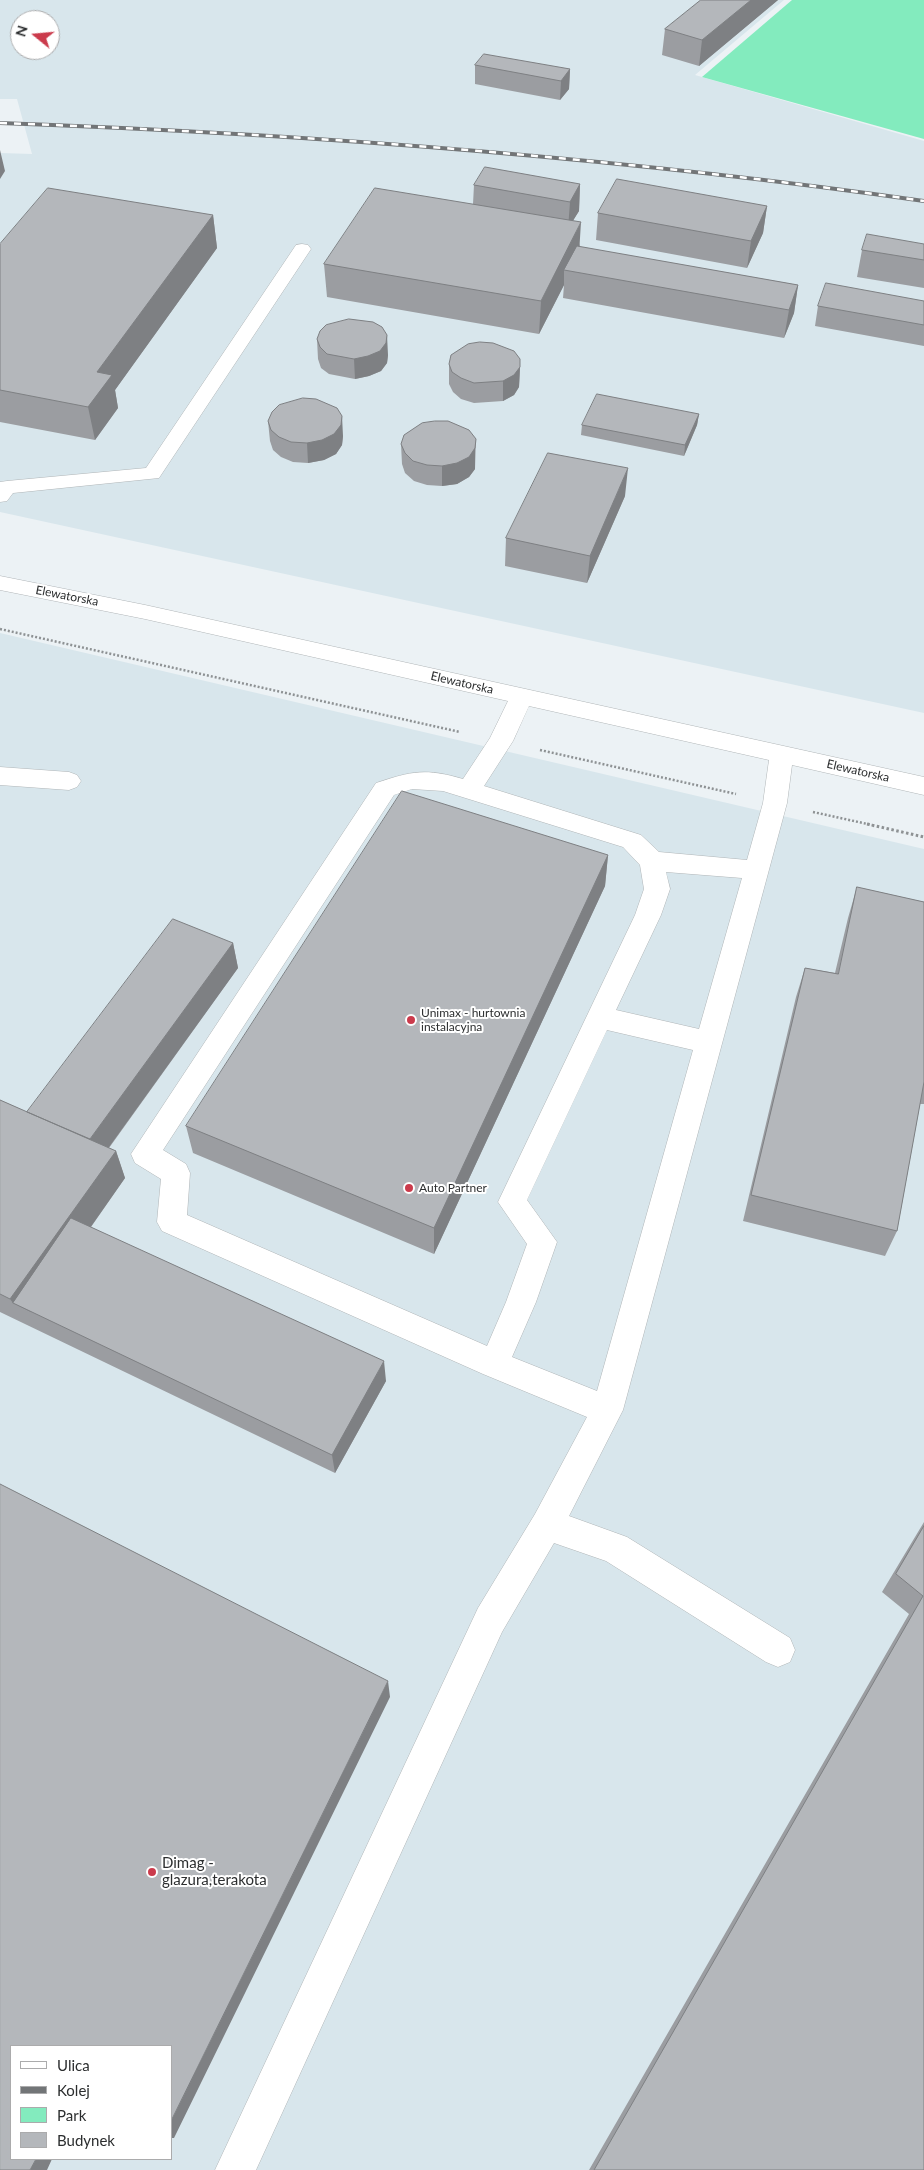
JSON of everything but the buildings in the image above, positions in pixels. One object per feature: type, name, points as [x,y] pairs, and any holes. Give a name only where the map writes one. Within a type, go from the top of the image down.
[{"type":"street","points":[[0,496],[7,487],[152,474],[302,250]]},
{"type":"street","name":"Elewatorska","points":[[0,583],[145,612],[924,786]]},
{"type":"street","points":[[469,790],[501,741],[522,696]]},
{"type":"street","points":[[235,2170],[490,1620],[548,1525],[607,1410],[774,803],[782,754]]},
{"type":"street","points":[[0,776],[68,781]]},
{"type":"street","points":[[494,1364],[521,1302],[542,1242],[512,1202],[648,915],[656,889],[652,861],[632,841],[444,782],[411,780],[385,789],[145,1154],[176,1173],[172,1222],[494,1364],[607,1410]]},
{"type":"street","points":[[652,861],[756,870]]},
{"type":"street","points":[[599,1017],[708,1042]]},
{"type":"street","points":[[548,1525],[615,1548],[778,1650]]},
{"type":"shaded area","points":[[0,0],[784,0],[695,75],[924,141],[924,713],[0,512],[0,153],[32,154],[17,99],[0,99]]},
{"type":"shaded area","points":[[0,633],[924,849],[924,2170],[0,2170]]},
{"type":"green space","points":[[792,0],[924,0],[924,139],[702,77]]},
{"type":"railway","points":[[0,123],[232,134],[463,150],[693,172],[809,185],[924,201]]},
{"type":"place","name":"Unimax - hurtownia instalacyjna","points":[[411,1020]]},
{"type":"place","name":"Auto Partner","points":[[409,1188]]},
{"type":"place","name":"Dimag - glazura,terakota","points":[[152,1872]]}]
